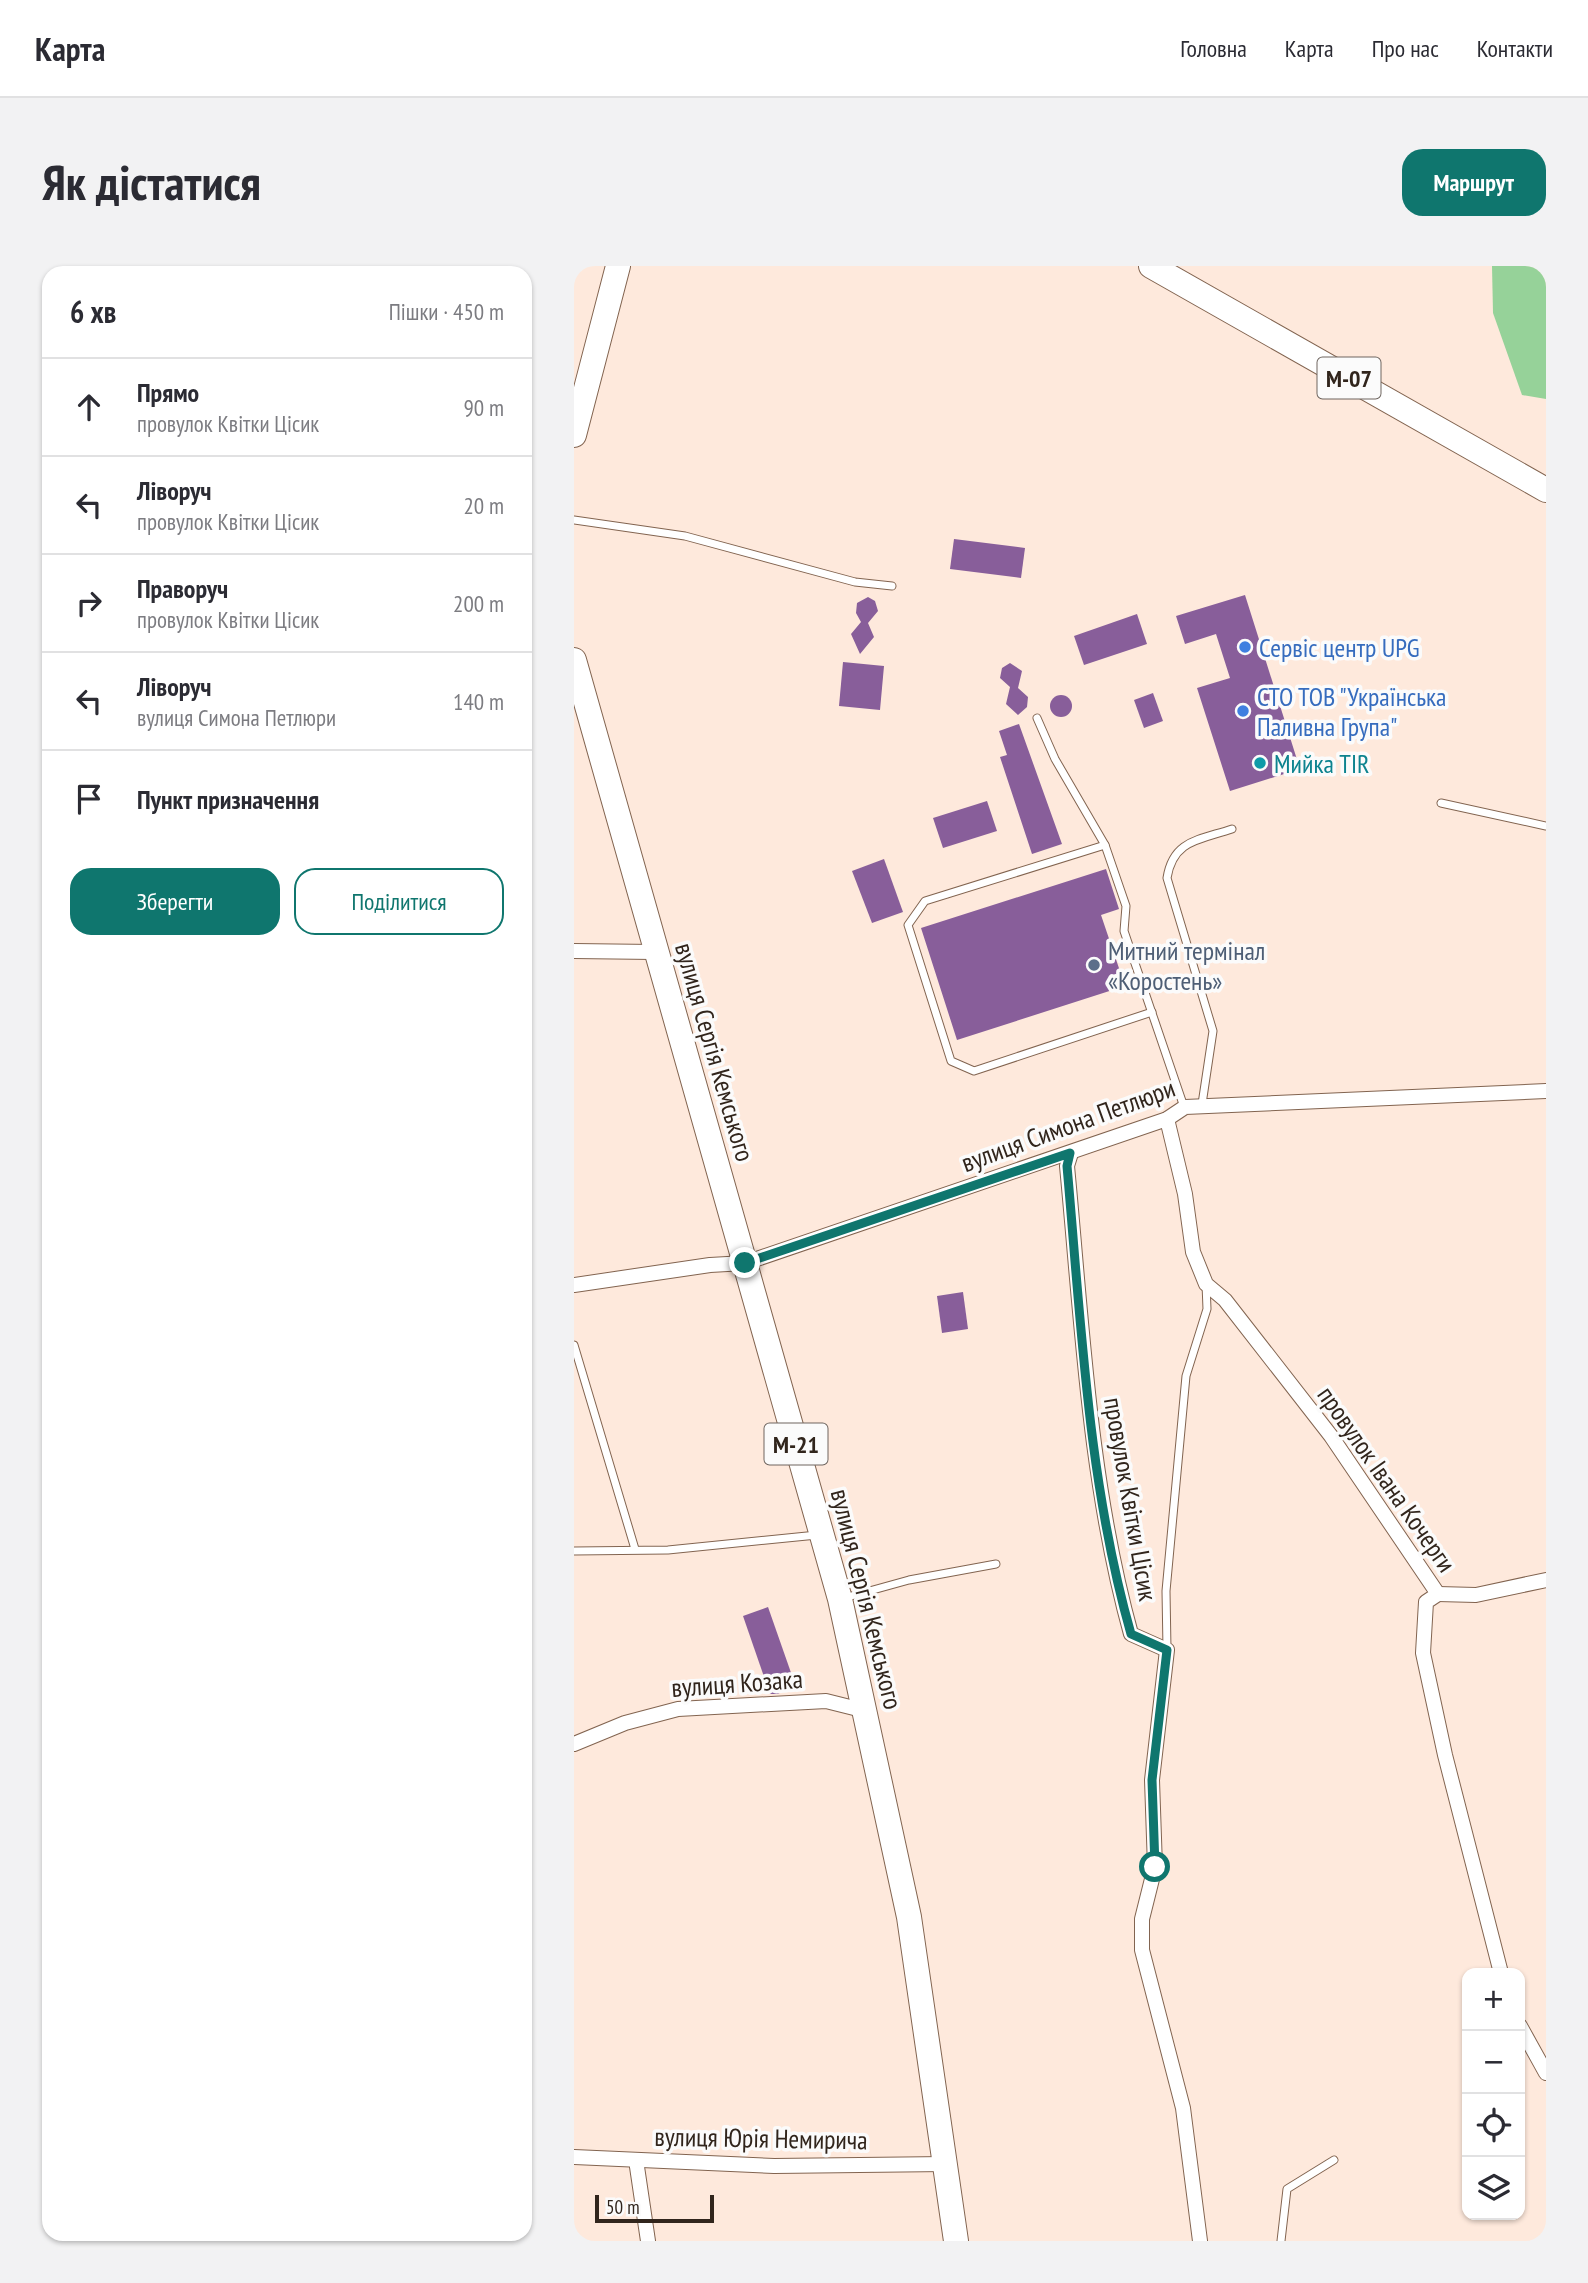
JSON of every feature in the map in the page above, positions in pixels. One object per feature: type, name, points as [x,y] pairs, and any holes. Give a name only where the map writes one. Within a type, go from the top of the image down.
[{"type":"highway","points":[[574,435],[618,266]]},
{"type":"highway","name":"М-07","points":[[1152,266],[1546,490]]},
{"type":"highway","name":"вулиця Сергія Кемського","points":[[574,660],[654,952],[840,1599],[909,1917],[956,2241]]},
{"type":"street","points":[[574,951],[654,952]]},
{"type":"street","name":"вулиця Симона Петлюри","points":[[574,1285],[710,1265],[745,1263],[1167,1119],[1185,1107],[1202,1104],[1546,1091]]},
{"type":"street","name":"провулок Івана Кочерги","points":[[1167,1119],[1185,1194],[1193,1252],[1206,1284],[1225,1300],[1331,1436],[1438,1594],[1426,1602],[1423,1653],[1445,1755],[1500,1968]]},
{"type":"street","name":"провулок Квітки Цісик","points":[[1070,1153],[1067,1166],[1088,1396],[1119,1591],[1131,1634],[1167,1650]]},
{"type":"street","points":[[1438,1594],[1476,1595],[1546,1580]]},
{"type":"street","points":[[1167,1650],[1152,1780],[1155,1867],[1142,1919],[1142,1950],[1183,2108],[1200,2241]]},
{"type":"street","name":"вулиця Козака","points":[[574,1744],[625,1723],[678,1709],[826,1701],[866,1711]]},
{"type":"street","points":[[1523,2031],[1546,2073]]},
{"type":"street","name":"вулиця Юрія Немирича","points":[[574,2157],[774,2166],[946,2164]]},
{"type":"street","points":[[636,2160],[648,2241]]},
{"type":"lane","points":[[574,520],[685,536],[855,582],[892,586]]},
{"type":"lane","points":[[1037,718],[1055,759],[1105,845],[1126,906],[1124,930],[1185,1107]]},
{"type":"lane","points":[[1441,803],[1546,825]]},
{"type":"lane","points":[[1202,1104],[1213,1031],[1167,878],[1170,861],[1181,846],[1232,829]]},
{"type":"lane","points":[[1105,845],[925,901],[908,925],[951,1061],[974,1071],[1152,1013]]},
{"type":"lane","points":[[1167,1650],[1166,1591],[1186,1376],[1207,1309],[1206,1284]]},
{"type":"lane","points":[[574,1345],[635,1549]]},
{"type":"lane","points":[[574,1551],[668,1550],[821,1535]]},
{"type":"lane","points":[[840,1599],[909,1580],[996,1564]]},
{"type":"lane","points":[[1281,2241],[1287,2189],[1334,2161]]},
{"type":"green space","points":[[1492,266],[1546,266],[1546,399],[1522,395],[1493,313]]},
{"type":"building","points":[[954,539],[1025,548],[1021,578],[950,569]]},
{"type":"building","points":[[1245,595],[1300,769],[1230,791],[1197,688],[1230,678],[1216,634],[1185,644],[1176,616]]},
{"type":"building","points":[[868,597],[875,601],[878,611],[868,623],[874,637],[860,654],[851,634],[861,622],[856,613],[857,603]]},
{"type":"building","points":[[1137,614],[1147,644],[1084,665],[1074,636]]},
{"type":"building","points":[[843,662],[884,666],[880,710],[839,706]]},
{"type":"building","points":[[1010,663],[1022,671],[1018,688],[1028,697],[1027,707],[1018,715],[1006,704],[1010,687],[1000,678],[1002,668]]},
{"type":"building","points":[[1153,693],[1163,721],[1144,728],[1134,700]]},
{"type":"building","points":[[1061,695],[1069,698],[1072,706],[1069,714],[1061,717],[1053,714],[1050,706],[1053,698]]},
{"type":"building","points":[[1019,724],[1062,844],[1032,854],[1000,757],[1007,755],[999,731]]},
{"type":"building","points":[[987,801],[997,831],[943,848],[933,818]]},
{"type":"building","points":[[884,859],[903,912],[872,923],[852,871]]},
{"type":"building","points":[[1106,869],[1119,909],[1101,915],[1125,986],[957,1040],[921,928]]},
{"type":"building","points":[[963,1292],[968,1329],[942,1333],[937,1296]]},
{"type":"building","points":[[768,1607],[796,1687],[777,1694],[770,1694],[743,1616]]},
{"type":"place","name":"Сервіс центр UPG","points":[[1245,647]]},
{"type":"place","name":"СТО ТОВ \"Українська Паливна Група\"","points":[[1243,711]]},
{"type":"place","name":"Мийка TIR","points":[[1260,763]]},
{"type":"place","name":"Митний термінал «Коростень»","points":[[1094,965]]},
{"type":"route","points":[[745,1263],[1070,1153],[1067,1166],[1088,1396],[1119,1591],[1131,1634],[1167,1650],[1152,1780],[1155,1867]]}]
